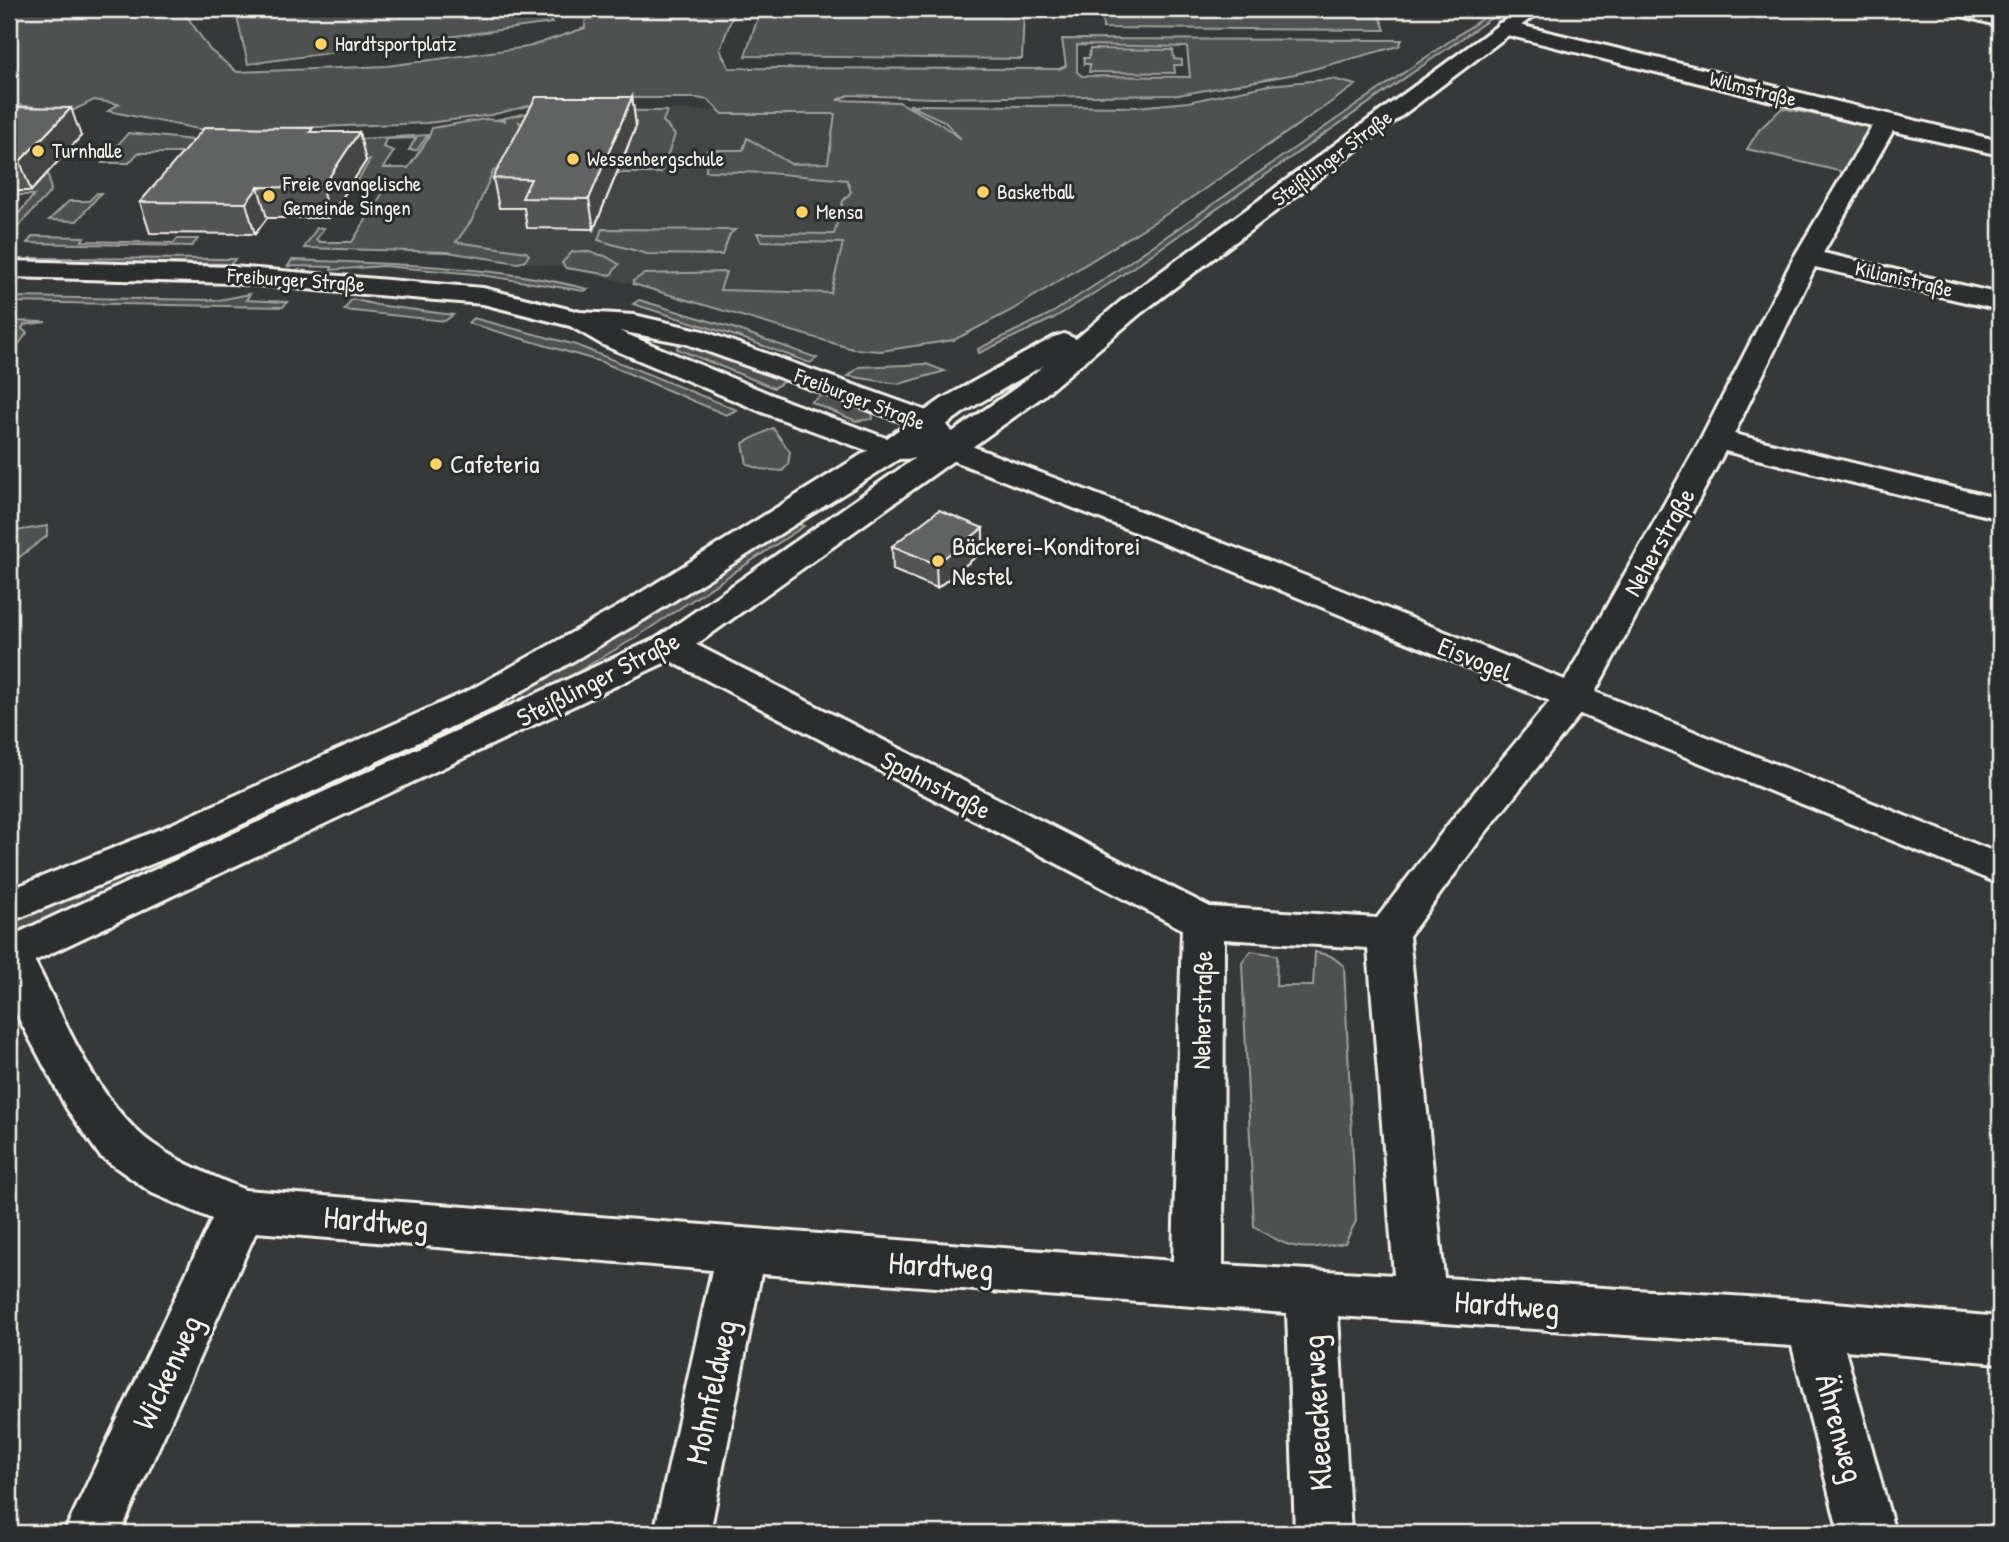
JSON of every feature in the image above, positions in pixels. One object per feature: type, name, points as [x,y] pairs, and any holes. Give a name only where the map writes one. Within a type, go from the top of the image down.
[{"type":"street","name":"Steißlinger Straße","points":[[9,939],[670,646],[1031,391],[1131,307],[1533,9]]},
{"type":"street","points":[[1958,9],[2000,20]]},
{"type":"street","name":"Wilmstraße","points":[[1507,28],[2000,148]]},
{"type":"street","name":"Neherstraße","points":[[1198,1285],[1203,922],[1388,934],[1468,827],[1573,698],[1716,439],[1807,257],[1886,122]]},
{"type":"street","name":"Kilianistraße","points":[[1807,257],[2000,302]]},
{"type":"street","name":"Freiburger Straße","points":[[9,269],[134,271],[322,281],[483,296],[580,320],[634,323],[693,337],[927,421],[950,449]]},
{"type":"street","name":"Steißlinger Straße","points":[[9,939],[177,838],[483,698],[633,612],[891,450],[927,421],[996,379],[1131,307]]},
{"type":"street","name":"Freiburger Straße","points":[[580,320],[612,339],[778,408],[891,450],[950,449]]},
{"type":"street","points":[[1716,439],[2000,509]]},
{"type":"street","name":"Eisvogel","points":[[950,449],[1236,560],[2000,870]]},
{"type":"street","name":"Spahnstraße","points":[[670,646],[1203,922]]},
{"type":"street","points":[[1388,934],[1421,1300]]},
{"type":"street","name":"Hardtweg","points":[[9,939],[29,996],[83,1096],[117,1142],[169,1179],[242,1210],[1198,1285],[1812,1324],[2000,1340]]},
{"type":"street","name":"Wickenweg","points":[[92,1533],[242,1210]]},
{"type":"street","name":"Mohnfeldweg","points":[[682,1533],[741,1251]]},
{"type":"street","name":"Kleeackerweg","points":[[1311,1292],[1323,1533]]},
{"type":"street","name":"Ährenweg","points":[[1812,1324],[1867,1533]]},
{"type":"shaded area","points":[[9,9],[182,9],[210,50],[237,72],[387,66],[528,47],[585,28],[586,9],[735,9],[720,50],[729,68],[1059,69],[1066,66],[1062,39],[1402,40],[1399,46],[1295,74],[1178,95],[933,98],[849,95],[837,100],[899,102],[939,123],[961,139],[944,121],[909,105],[1137,107],[1188,102],[1269,85],[1333,79],[1356,85],[1178,207],[1012,310],[954,340],[881,351],[853,349],[633,284],[633,281],[644,274],[726,272],[720,290],[831,293],[843,243],[761,241],[757,233],[834,234],[843,201],[851,192],[847,180],[706,171],[707,150],[743,150],[747,138],[791,164],[828,163],[835,114],[723,114],[708,100],[697,98],[615,98],[536,104],[491,115],[427,123],[198,129],[108,111],[119,104],[94,100],[72,111],[9,104]],"holes":[[[1077,45],[1187,47],[1190,77],[1082,76],[1077,72]]]},
{"type":"shaded area","name":"Hardtsportplatz","points":[[235,9],[543,9],[552,23],[248,64]]},
{"type":"shaded area","points":[[761,9],[1024,9],[1022,59],[745,56]]},
{"type":"shaded area","points":[[1102,9],[1377,9],[1385,30],[1103,28]]},
{"type":"shaded area","points":[[1496,9],[1504,9],[1109,284],[1052,319],[979,353],[978,349],[1052,313],[1106,278]]},
{"type":"shaded area","points":[[1090,49],[1173,50],[1174,59],[1182,60],[1182,65],[1174,65],[1175,73],[1089,72],[1090,64],[1084,64],[1084,58],[1089,58]]},
{"type":"shaded area","points":[[1782,108],[1876,127],[1847,173],[1747,149],[1759,130]]},
{"type":"shaded area","points":[[541,110],[835,110],[834,119],[851,192],[843,201],[844,243],[831,293],[645,287],[566,268],[447,252],[485,194],[493,171]]},
{"type":"shaded area","points":[[541,110],[667,111],[663,121],[675,135],[661,173],[618,173],[636,127],[525,127],[518,121],[530,134],[513,163],[493,171],[472,220],[456,242],[526,252],[529,255],[525,261],[518,263],[447,252],[304,248],[317,228],[324,228],[316,240],[320,242],[352,242],[389,183],[357,182],[370,160],[349,159],[359,139],[428,135],[417,150],[409,150],[416,138],[386,139],[383,147],[394,151],[383,168],[408,168],[428,139],[432,128],[485,119],[506,121],[500,119]]},
{"type":"shaded area","points":[[128,133],[211,142],[212,153],[138,153],[129,163],[102,163]]},
{"type":"shaded area","points":[[48,173],[51,191],[14,231],[9,233],[9,225],[34,195],[9,195],[9,191],[31,191]]},
{"type":"shaded area","points":[[97,193],[101,193],[77,221],[49,220],[69,201],[89,201]]},
{"type":"shaded area","points":[[602,229],[735,230],[730,234],[722,255],[647,254],[598,240]]},
{"type":"shaded area","points":[[33,236],[84,237],[82,241],[174,243],[177,239],[198,239],[192,246],[27,243]]},
{"type":"shaded area","points":[[584,251],[605,256],[619,264],[611,275],[566,268],[562,263],[572,252]]},
{"type":"shaded area","points":[[30,258],[235,259],[231,264],[26,262]]},
{"type":"shaded area","points":[[292,260],[478,270],[588,289],[584,291],[475,274],[383,266],[331,270],[332,267],[288,266]]},
{"type":"shaded area","points":[[250,294],[246,300],[287,302],[283,307],[9,302],[9,297],[219,300]]},
{"type":"shaded area","points":[[352,299],[453,315],[445,321],[344,310]]},
{"type":"shaded area","points":[[639,300],[733,328],[817,358],[810,363],[739,337],[633,304]]},
{"type":"shaded area","points":[[473,318],[576,345],[737,410],[726,415],[602,362],[468,323]]},
{"type":"shaded area","points":[[9,321],[46,322],[24,325],[22,329],[27,333],[9,357]]},
{"type":"shaded area","points":[[678,345],[685,345],[784,381],[774,388],[677,349]]},
{"type":"shaded area","points":[[926,364],[945,371],[899,384],[848,376],[859,367]]},
{"type":"shaded area","points":[[822,395],[872,413],[873,419],[856,421],[811,402]]},
{"type":"shaded area","points":[[773,428],[790,452],[788,465],[782,471],[760,469],[747,464],[743,443]]},
{"type":"shaded area","points":[[789,521],[804,526],[635,638],[552,687],[325,800],[9,935],[9,921],[391,752]]},
{"type":"shaded area","points":[[47,526],[47,536],[9,565],[9,532]]},
{"type":"shaded area","points":[[1251,951],[1277,955],[1276,986],[1313,986],[1315,952],[1331,956],[1344,966],[1356,1221],[1345,1243],[1297,1247],[1278,1241],[1254,1226],[1242,963]]},
{"type":"building","points":[[536,97],[632,97],[589,199],[522,198],[531,179],[493,178]]},
{"type":"building","points":[[9,107],[71,108],[20,161],[9,161]]},
{"type":"building","points":[[205,127],[313,128],[310,132],[359,132],[322,188],[258,187],[246,203],[140,202]]},
{"type":"building","points":[[939,510],[983,528],[936,564],[892,546]]},
{"type":"place","name":"Hardtsportplatz","points":[[321,44]]},
{"type":"place","name":"Turnhalle","points":[[38,151]]},
{"type":"place","name":"Wessenbergschule","points":[[573,159]]},
{"type":"place","name":"Basketball","points":[[983,192]]},
{"type":"place","name":"Freie evangelische Gemeinde Singen","points":[[269,196]]},
{"type":"place","name":"Mensa","points":[[802,212]]},
{"type":"place","name":"Cafeteria","points":[[436,464]]},
{"type":"place","name":"Bäckerei-Konditorei Nestel","points":[[938,561]]}]
